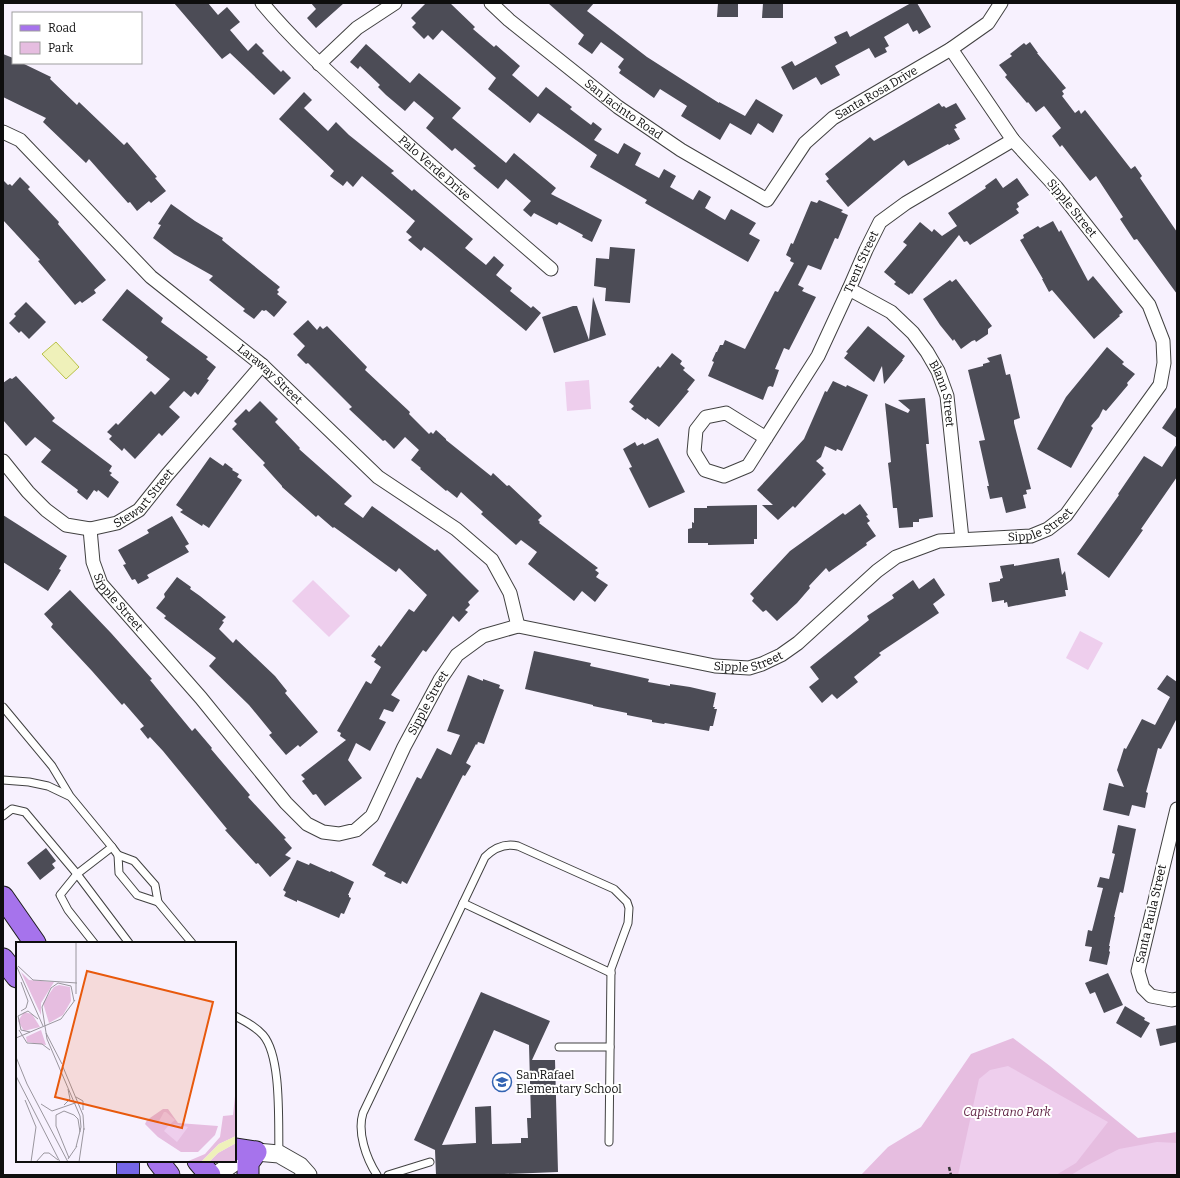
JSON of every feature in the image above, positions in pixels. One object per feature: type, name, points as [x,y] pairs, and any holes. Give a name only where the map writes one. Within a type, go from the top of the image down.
[{"type":"highway","points":[[128,1162],[128,1175]]},
{"type":"main road","points":[[3,897],[34,942]]},
{"type":"main road","points":[[3,959],[16,976]]},
{"type":"main road","points":[[236,1149],[256,1152],[248,1163],[248,1175]]},
{"type":"main road","points":[[159,1162],[169,1175]]},
{"type":"main road","points":[[199,1162],[210,1175]]},
{"type":"street","name":"Palo Verde Drive","points":[[262,3],[278,22],[319,64],[459,191],[551,269]]},
{"type":"street","points":[[319,64],[357,28],[395,3]]},
{"type":"street","name":"San Jacinto Road","points":[[491,3],[508,20],[618,107],[681,150],[767,200]]},
{"type":"street","name":"Santa Rosa Drive","points":[[767,200],[805,143],[833,118],[951,49],[988,23],[1001,3]]},
{"type":"street","name":"Sipple Street","points":[[90,529],[93,562],[100,584],[201,698],[286,803],[306,824],[323,832],[339,834],[356,830],[372,816],[404,747],[440,680],[457,655],[483,636],[518,626],[715,666],[749,668],[781,655],[798,643],[877,571],[896,557],[939,541],[1031,536],[1048,529],[1066,515],[1160,384],[1164,363],[1163,341],[1149,305],[1056,187],[1013,140],[951,49]]},
{"type":"street","name":"Laraway Street","points":[[3,132],[20,140],[151,277],[262,365],[378,477],[456,529],[492,560],[510,593],[518,626]]},
{"type":"street","name":"Trent Street","points":[[766,438],[726,413],[706,417],[696,430],[694,452],[705,470],[724,476],[748,466],[766,438],[818,356],[880,222],[906,203],[1013,140]]},
{"type":"street","name":"Blann Street","points":[[849,289],[891,312],[914,333],[938,371],[947,396],[962,539]]},
{"type":"street","name":"Stewart Street","points":[[3,461],[28,492],[46,510],[66,525],[90,529],[117,523],[139,510],[167,475],[262,365]]},
{"type":"street","name":"Santa Paula Street","points":[[1175,999],[1151,996],[1143,988],[1138,971],[1173,834],[1177,809]]},
{"type":"street","points":[[236,1161],[256,1152],[279,1154],[300,1166],[308,1175]]},
{"type":"street","points":[[216,1175],[235,1162]]},
{"type":"lane","points":[[3,707],[52,766],[70,796],[118,855],[134,861],[155,885],[158,902],[191,942]]},
{"type":"lane","points":[[3,780],[29,782],[48,786],[70,796]]},
{"type":"lane","points":[[3,816],[12,809],[25,812],[77,874],[127,942]]},
{"type":"lane","points":[[376,1175],[371,1167],[360,1130],[360,1121],[363,1113],[485,857],[497,848],[512,844],[614,889],[627,902],[629,916],[628,923],[611,968],[609,1142]]},
{"type":"lane","points":[[93,942],[68,910],[60,895],[77,874],[112,847]]},
{"type":"lane","points":[[118,855],[119,873],[136,895],[158,902]]},
{"type":"lane","points":[[463,903],[611,973]]},
{"type":"lane","points":[[236,1016],[253,1025],[264,1036],[272,1050],[276,1068],[279,1154]]},
{"type":"lane","points":[[559,1047],[610,1048]]},
{"type":"lane","points":[[388,1175],[430,1162]]},
{"type":"path","points":[[949,1167],[951,1175]]},
{"type":"green space","points":[[589,380],[591,409],[567,411],[565,382]]},
{"type":"green space","points":[[313,580],[350,616],[329,637],[292,601]]},
{"type":"green space","points":[[1080,631],[1103,643],[1088,670],[1066,658]]},
{"type":"green space","name":"Capistrano Park","points":[[1013,1038],[1050,1066],[1138,1138],[1177,1132],[1177,1175],[861,1175],[888,1147],[921,1127],[971,1054]]},
{"type":"green space","points":[[1008,1066],[1108,1122],[1076,1163],[1056,1175],[958,1175],[979,1079],[990,1070]]},
{"type":"green space","points":[[1157,1142],[1177,1143],[1177,1175],[1071,1175],[1119,1149]]},
{"type":"shaded area","points":[[56,342],[79,367],[66,379],[42,354]]},
{"type":"building","points":[[174,3],[208,3],[218,15],[227,7],[240,22],[230,30],[248,51],[256,43],[264,51],[262,53],[281,72],[283,70],[291,78],[274,95],[230,53],[222,59]]},
{"type":"building","points":[[311,3],[344,3],[316,28],[307,18],[316,9]]},
{"type":"building","points":[[426,3],[450,3],[475,27],[473,29],[494,47],[496,45],[520,66],[512,75],[538,97],[546,87],[572,107],[570,109],[591,125],[593,122],[602,129],[594,140],[618,154],[624,143],[641,153],[635,165],[659,178],[664,169],[676,176],[670,187],[693,200],[699,190],[711,197],[705,208],[725,220],[731,209],[756,223],[749,234],[760,240],[748,262],[645,203],[647,200],[590,167],[597,155],[538,113],[530,123],[488,89],[496,78],[442,30],[433,40],[428,35],[424,39],[412,27],[416,23],[411,18]]},
{"type":"building","points":[[548,3],[594,3],[587,11],[647,57],[719,103],[745,116],[756,99],[783,115],[773,133],[758,123],[751,135],[730,123],[720,140],[681,116],[687,106],[660,89],[654,98],[619,73],[621,70],[618,67],[624,59],[601,42],[592,54],[578,44],[584,35]]},
{"type":"building","points":[[718,3],[738,3],[738,17],[717,17]]},
{"type":"building","points":[[763,3],[783,3],[783,18],[762,18]]},
{"type":"building","points":[[911,3],[917,3],[931,27],[919,34],[917,30],[913,32],[908,23],[884,37],[889,46],[885,48],[887,52],[875,58],[869,48],[835,66],[840,75],[821,85],[816,77],[793,90],[781,67],[792,61],[795,66],[837,43],[834,37],[847,31],[850,37]]},
{"type":"building","points":[[1030,42],[1037,53],[1066,88],[1062,91],[1064,94],[1062,96],[1075,113],[1079,110],[1081,114],[1085,110],[1131,169],[1135,166],[1142,176],[1140,178],[1177,232],[1177,294],[1137,239],[1134,240],[1120,219],[1123,217],[1096,176],[1090,181],[1062,145],[1060,147],[1052,136],[1061,128],[1044,106],[1036,112],[1005,77],[1007,75],[999,65],[1012,56],[1010,54],[1024,43],[1026,45]]},
{"type":"building","points":[[366,44],[410,83],[419,73],[461,108],[452,118],[506,163],[514,153],[556,188],[551,194],[602,220],[592,242],[582,237],[583,235],[559,222],[557,225],[534,213],[531,217],[523,210],[531,201],[506,179],[498,189],[473,168],[476,166],[455,148],[452,151],[426,128],[434,118],[414,101],[405,111],[386,95],[378,87],[380,85],[360,66],[358,69],[350,62]]},
{"type":"building","points":[[3,54],[12,58],[12,64],[24,64],[51,77],[50,79],[77,105],[79,102],[124,145],[127,142],[157,177],[155,178],[166,191],[151,203],[149,201],[137,211],[89,159],[86,163],[43,122],[46,118],[3,97]]},
{"type":"building","points":[[304,92],[312,100],[304,108],[328,131],[336,122],[349,135],[394,171],[391,173],[412,191],[414,189],[473,239],[465,248],[486,265],[494,256],[504,265],[496,275],[512,288],[510,291],[531,308],[533,306],[541,313],[526,331],[431,252],[424,247],[421,251],[408,240],[412,237],[406,232],[415,221],[362,176],[353,187],[347,181],[343,186],[330,176],[334,171],[279,119]]},
{"type":"building","points":[[939,103],[942,107],[944,106],[946,108],[956,103],[966,119],[955,125],[957,128],[954,129],[960,139],[908,166],[904,160],[848,207],[826,181],[829,179],[825,174],[870,137],[874,141]]},
{"type":"building","points":[[20,177],[30,187],[28,189],[59,222],[58,224],[106,280],[94,290],[96,293],[82,303],[80,301],[75,305],[38,261],[40,260],[3,220],[3,180],[8,185],[10,184],[12,186]]},
{"type":"building","points":[[996,178],[1003,188],[1017,178],[1029,195],[1017,203],[1019,207],[1016,209],[1019,213],[970,245],[967,241],[964,242],[959,235],[912,294],[911,293],[909,295],[894,284],[896,282],[884,272],[907,245],[903,242],[920,222],[932,232],[934,229],[942,236],[957,226],[948,213],[986,188],[985,186]]},
{"type":"building","points":[[819,200],[843,210],[841,212],[848,215],[838,239],[835,238],[821,270],[808,265],[798,285],[804,288],[802,291],[816,297],[789,350],[784,348],[775,369],[779,370],[773,387],[768,387],[763,400],[708,376],[714,362],[712,361],[716,352],[720,345],[723,345],[725,340],[745,349],[775,291],[778,292],[794,263],[790,261],[791,258],[786,255],[791,243],[793,244],[811,201],[817,203]]},
{"type":"building","points":[[171,204],[223,238],[222,240],[280,287],[277,290],[279,292],[277,294],[287,302],[274,317],[266,310],[262,310],[254,319],[243,311],[245,309],[209,280],[213,276],[174,254],[153,238],[161,225],[158,224]]},
{"type":"building","points":[[1053,221],[1059,232],[1061,230],[1088,281],[1093,276],[1123,312],[1094,339],[1052,290],[1049,292],[1020,240],[1024,238],[1023,235],[1038,226],[1040,228]]},
{"type":"building","points":[[610,247],[635,249],[630,303],[605,301],[606,288],[594,286],[596,258],[609,259]]},
{"type":"building","points":[[956,279],[992,326],[988,329],[988,334],[976,342],[975,340],[972,341],[961,349],[954,339],[953,341],[940,325],[923,299],[950,280],[952,282]]},
{"type":"building","points":[[127,289],[163,318],[161,322],[208,357],[206,359],[216,367],[198,395],[195,392],[191,397],[184,391],[169,407],[180,417],[162,436],[159,433],[135,459],[124,448],[122,451],[109,439],[112,436],[107,432],[116,423],[118,425],[151,391],[155,395],[170,379],[146,360],[148,357],[102,320]]},
{"type":"building","points":[[593,297],[606,335],[554,353],[542,317],[577,306],[589,340]]},
{"type":"building","points":[[26,302],[46,322],[29,339],[21,331],[19,333],[9,323],[16,316],[14,314]]},
{"type":"building","points":[[308,320],[317,330],[320,326],[323,329],[327,326],[367,367],[365,370],[410,412],[409,414],[429,434],[431,432],[433,434],[436,430],[446,440],[491,476],[493,473],[507,486],[509,485],[542,516],[538,520],[540,522],[539,523],[598,568],[595,570],[599,573],[596,577],[608,585],[595,602],[582,591],[574,601],[528,564],[537,552],[521,540],[516,545],[481,514],[483,512],[461,492],[457,498],[447,490],[446,491],[420,469],[421,468],[411,460],[419,450],[405,437],[394,449],[385,440],[383,441],[349,409],[352,407],[308,363],[306,364],[297,355],[305,346],[293,334]]},
{"type":"building","points":[[868,326],[905,356],[884,384],[882,366],[874,382],[844,358],[848,353],[846,352]]},
{"type":"building","points":[[1107,347],[1124,362],[1122,364],[1135,374],[1127,383],[1128,385],[1106,411],[1103,409],[1099,417],[1091,426],[1093,428],[1071,468],[1037,449],[1066,397]]},
{"type":"building","points":[[672,353],[682,361],[680,364],[685,368],[683,370],[695,380],[687,390],[689,391],[659,427],[631,409],[634,406],[629,402],[658,366],[660,368]]},
{"type":"building","points":[[1001,354],[1006,375],[1010,374],[1020,418],[1014,420],[1014,423],[1031,489],[1026,490],[1027,494],[1023,495],[1026,508],[1006,513],[1002,497],[990,499],[987,486],[989,486],[979,441],[985,440],[968,370],[983,366],[983,364],[990,362],[987,358]]},
{"type":"building","points":[[16,376],[55,418],[52,421],[112,466],[109,471],[112,473],[110,475],[119,482],[108,498],[98,490],[97,492],[94,490],[87,500],[77,492],[78,490],[41,462],[51,450],[35,437],[26,446],[3,420],[3,383]]},
{"type":"building","points":[[833,381],[846,387],[847,385],[868,395],[842,451],[837,449],[836,451],[825,446],[821,457],[816,461],[824,468],[822,470],[826,474],[795,508],[793,506],[778,520],[762,505],[773,505],[757,490],[804,439],[825,391],[827,392]]},
{"type":"building","points":[[925,398],[929,444],[926,444],[933,517],[919,519],[919,522],[913,522],[913,527],[899,528],[897,508],[893,508],[888,463],[891,462],[885,403],[908,413],[910,410],[898,400]]},
{"type":"building","points":[[260,401],[278,419],[275,422],[300,448],[299,449],[352,496],[344,504],[363,518],[372,506],[435,551],[437,549],[479,591],[468,602],[470,605],[465,610],[468,612],[459,622],[453,616],[426,652],[423,650],[391,695],[400,700],[393,712],[384,709],[379,719],[386,722],[370,751],[356,743],[348,760],[362,778],[325,806],[316,794],[313,795],[302,781],[305,779],[301,775],[346,740],[340,736],[341,733],[337,731],[366,681],[371,684],[381,667],[374,662],[376,659],[371,656],[379,645],[381,647],[409,609],[414,612],[427,595],[399,568],[396,572],[334,527],[333,528],[318,515],[316,517],[282,487],[263,465],[265,463],[232,429],[237,424],[234,421],[246,409],[249,412]]},
{"type":"building","points":[[1177,406],[1177,438],[1162,428]]},
{"type":"building","points":[[658,438],[685,492],[649,508],[629,468],[632,467],[623,449],[635,442],[637,446],[643,443],[644,445]]},
{"type":"building","points":[[1177,444],[1177,477],[1141,529],[1143,530],[1109,578],[1077,554],[1119,495],[1118,494],[1144,456],[1162,467]]},
{"type":"building","points":[[210,457],[223,466],[225,463],[239,474],[237,477],[242,480],[209,528],[203,524],[202,526],[180,512],[183,510],[176,505]]},
{"type":"building","points":[[860,504],[868,515],[866,516],[870,521],[867,523],[876,536],[866,543],[867,545],[829,572],[826,568],[809,586],[810,588],[797,603],[777,621],[766,610],[763,612],[752,601],[754,598],[750,594],[790,551],[843,513],[845,515]]},
{"type":"building","points":[[757,505],[757,539],[754,539],[754,544],[708,545],[708,543],[688,543],[688,529],[692,528],[692,522],[694,523],[694,508],[707,508],[707,506]]},
{"type":"building","points":[[3,515],[67,556],[59,569],[61,570],[48,591],[3,562]]},
{"type":"building","points":[[172,516],[189,544],[185,546],[189,552],[147,575],[149,578],[138,584],[135,579],[132,580],[123,565],[126,564],[118,550],[149,533],[147,530]]},
{"type":"building","points":[[1059,558],[1062,575],[1065,571],[1068,590],[1065,590],[1066,596],[1008,607],[1007,602],[1004,603],[1004,600],[992,602],[989,583],[1000,581],[1000,579],[1003,578],[1000,566],[1014,564],[1014,566]]},
{"type":"building","points":[[177,577],[226,617],[222,621],[224,622],[219,629],[233,643],[236,639],[275,676],[287,691],[285,693],[318,732],[300,747],[298,745],[286,755],[269,735],[272,733],[249,705],[209,666],[216,658],[164,618],[166,616],[156,608],[165,597],[164,594]]},
{"type":"building","points":[[934,578],[945,595],[933,604],[939,613],[879,653],[881,655],[854,677],[858,682],[837,699],[832,694],[822,703],[809,687],[819,679],[810,667],[869,620],[867,616],[894,598],[892,595],[913,580],[919,589]]},
{"type":"building","points":[[70,590],[152,679],[150,680],[192,731],[195,728],[250,795],[248,797],[286,838],[284,839],[292,848],[285,855],[291,858],[270,877],[225,830],[227,829],[163,751],[150,737],[148,739],[140,729],[144,726],[124,703],[122,705],[51,627],[53,624],[44,614]]},
{"type":"building","points":[[534,651],[591,663],[590,666],[649,679],[648,682],[670,686],[670,684],[690,687],[716,693],[713,707],[715,707],[714,709],[717,709],[713,726],[710,726],[709,731],[652,722],[652,720],[627,715],[627,713],[525,689]]},
{"type":"building","points":[[468,675],[483,681],[483,679],[500,685],[499,688],[504,690],[484,744],[478,742],[477,745],[476,744],[466,763],[471,766],[465,776],[463,775],[407,884],[402,881],[401,884],[384,876],[386,873],[372,865],[417,777],[421,779],[437,748],[451,755],[460,735],[447,731]]},
{"type":"building","points":[[1167,675],[1177,682],[1177,718],[1161,749],[1158,748],[1146,792],[1148,793],[1145,808],[1132,805],[1129,816],[1103,810],[1109,783],[1124,787],[1117,770],[1124,748],[1126,749],[1142,719],[1155,725],[1170,697],[1157,689]]},
{"type":"building","points":[[1118,825],[1136,829],[1123,893],[1120,892],[1114,917],[1107,965],[1089,961],[1092,947],[1085,946],[1088,930],[1092,931],[1103,888],[1097,887],[1100,877],[1109,879],[1115,854],[1112,853]]},
{"type":"building","points":[[46,848],[56,861],[52,864],[55,868],[40,880],[27,863]]},
{"type":"building","points":[[297,860],[309,865],[310,863],[330,872],[331,871],[354,882],[348,895],[351,898],[344,914],[341,913],[339,918],[284,896],[286,892],[283,890]]},
{"type":"building","points":[[1108,973],[1123,1005],[1104,1013],[1095,992],[1090,994],[1085,983]]},
{"type":"building","points":[[481,992],[550,1021],[532,1060],[555,1060],[558,1172],[436,1175],[435,1150],[414,1140]],"holes":[[[494,1030],[529,1045],[531,1118],[527,1118],[528,1138],[521,1138],[521,1143],[492,1144],[491,1106],[475,1107],[476,1143],[442,1145]]]},
{"type":"building","points":[[1125,1006],[1145,1018],[1144,1020],[1150,1023],[1141,1038],[1116,1023]]},
{"type":"building","points":[[1177,1025],[1177,1042],[1160,1046],[1156,1029]]},
{"type":"place","name":"San Rafael Elementary School","points":[[502,1082]]}]
